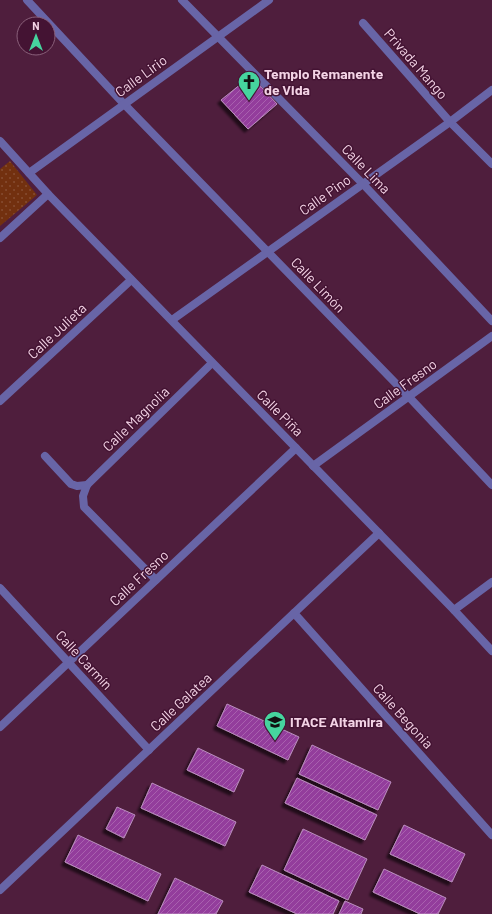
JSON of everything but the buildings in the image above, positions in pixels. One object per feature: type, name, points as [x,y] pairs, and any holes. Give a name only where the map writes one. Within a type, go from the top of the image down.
[{"type":"street","name":"Calle Limón","points":[[27,0],[124,104],[409,397],[492,486]]},
{"type":"street","name":"Calle Lima","points":[[182,0],[363,184],[492,321]]},
{"type":"street","name":"Calle Lirio","points":[[29,173],[268,0]]},
{"type":"street","name":"Privada Mango","points":[[363,23],[450,122],[492,164]]},
{"type":"street","name":"Calle Pino","points":[[172,320],[450,122],[492,90]]},
{"type":"street","name":"Calle Piña","points":[[0,142],[131,280],[172,320],[492,651]]},
{"type":"street","points":[[0,238],[48,194]]},
{"type":"street","name":"Calle Julieta","points":[[0,401],[131,280]]},
{"type":"street","name":"Calle Fresno","points":[[313,466],[492,336]]},
{"type":"street","name":"Calle Magnolia","points":[[156,580],[84,507],[83,496],[87,485],[212,363]]},
{"type":"street","name":"Calle Fresno","points":[[0,726],[296,448]]},
{"type":"street","points":[[45,456],[70,484],[77,486],[87,485]]},
{"type":"street","name":"Calle Galatea","points":[[0,890],[379,533]]},
{"type":"street","points":[[454,610],[492,582]]},
{"type":"street","name":"Calle Carmín","points":[[0,588],[149,750]]},
{"type":"street","name":"Calle Begonia","points":[[294,613],[492,835]]},
{"type":"shaded area","points":[[10,161],[37,195],[0,226],[0,169]]},
{"type":"place","name":"Templo Remanente de Vida","points":[[249,102]]},
{"type":"place","name":"ITACE Altamira","points":[[275,742]]}]
